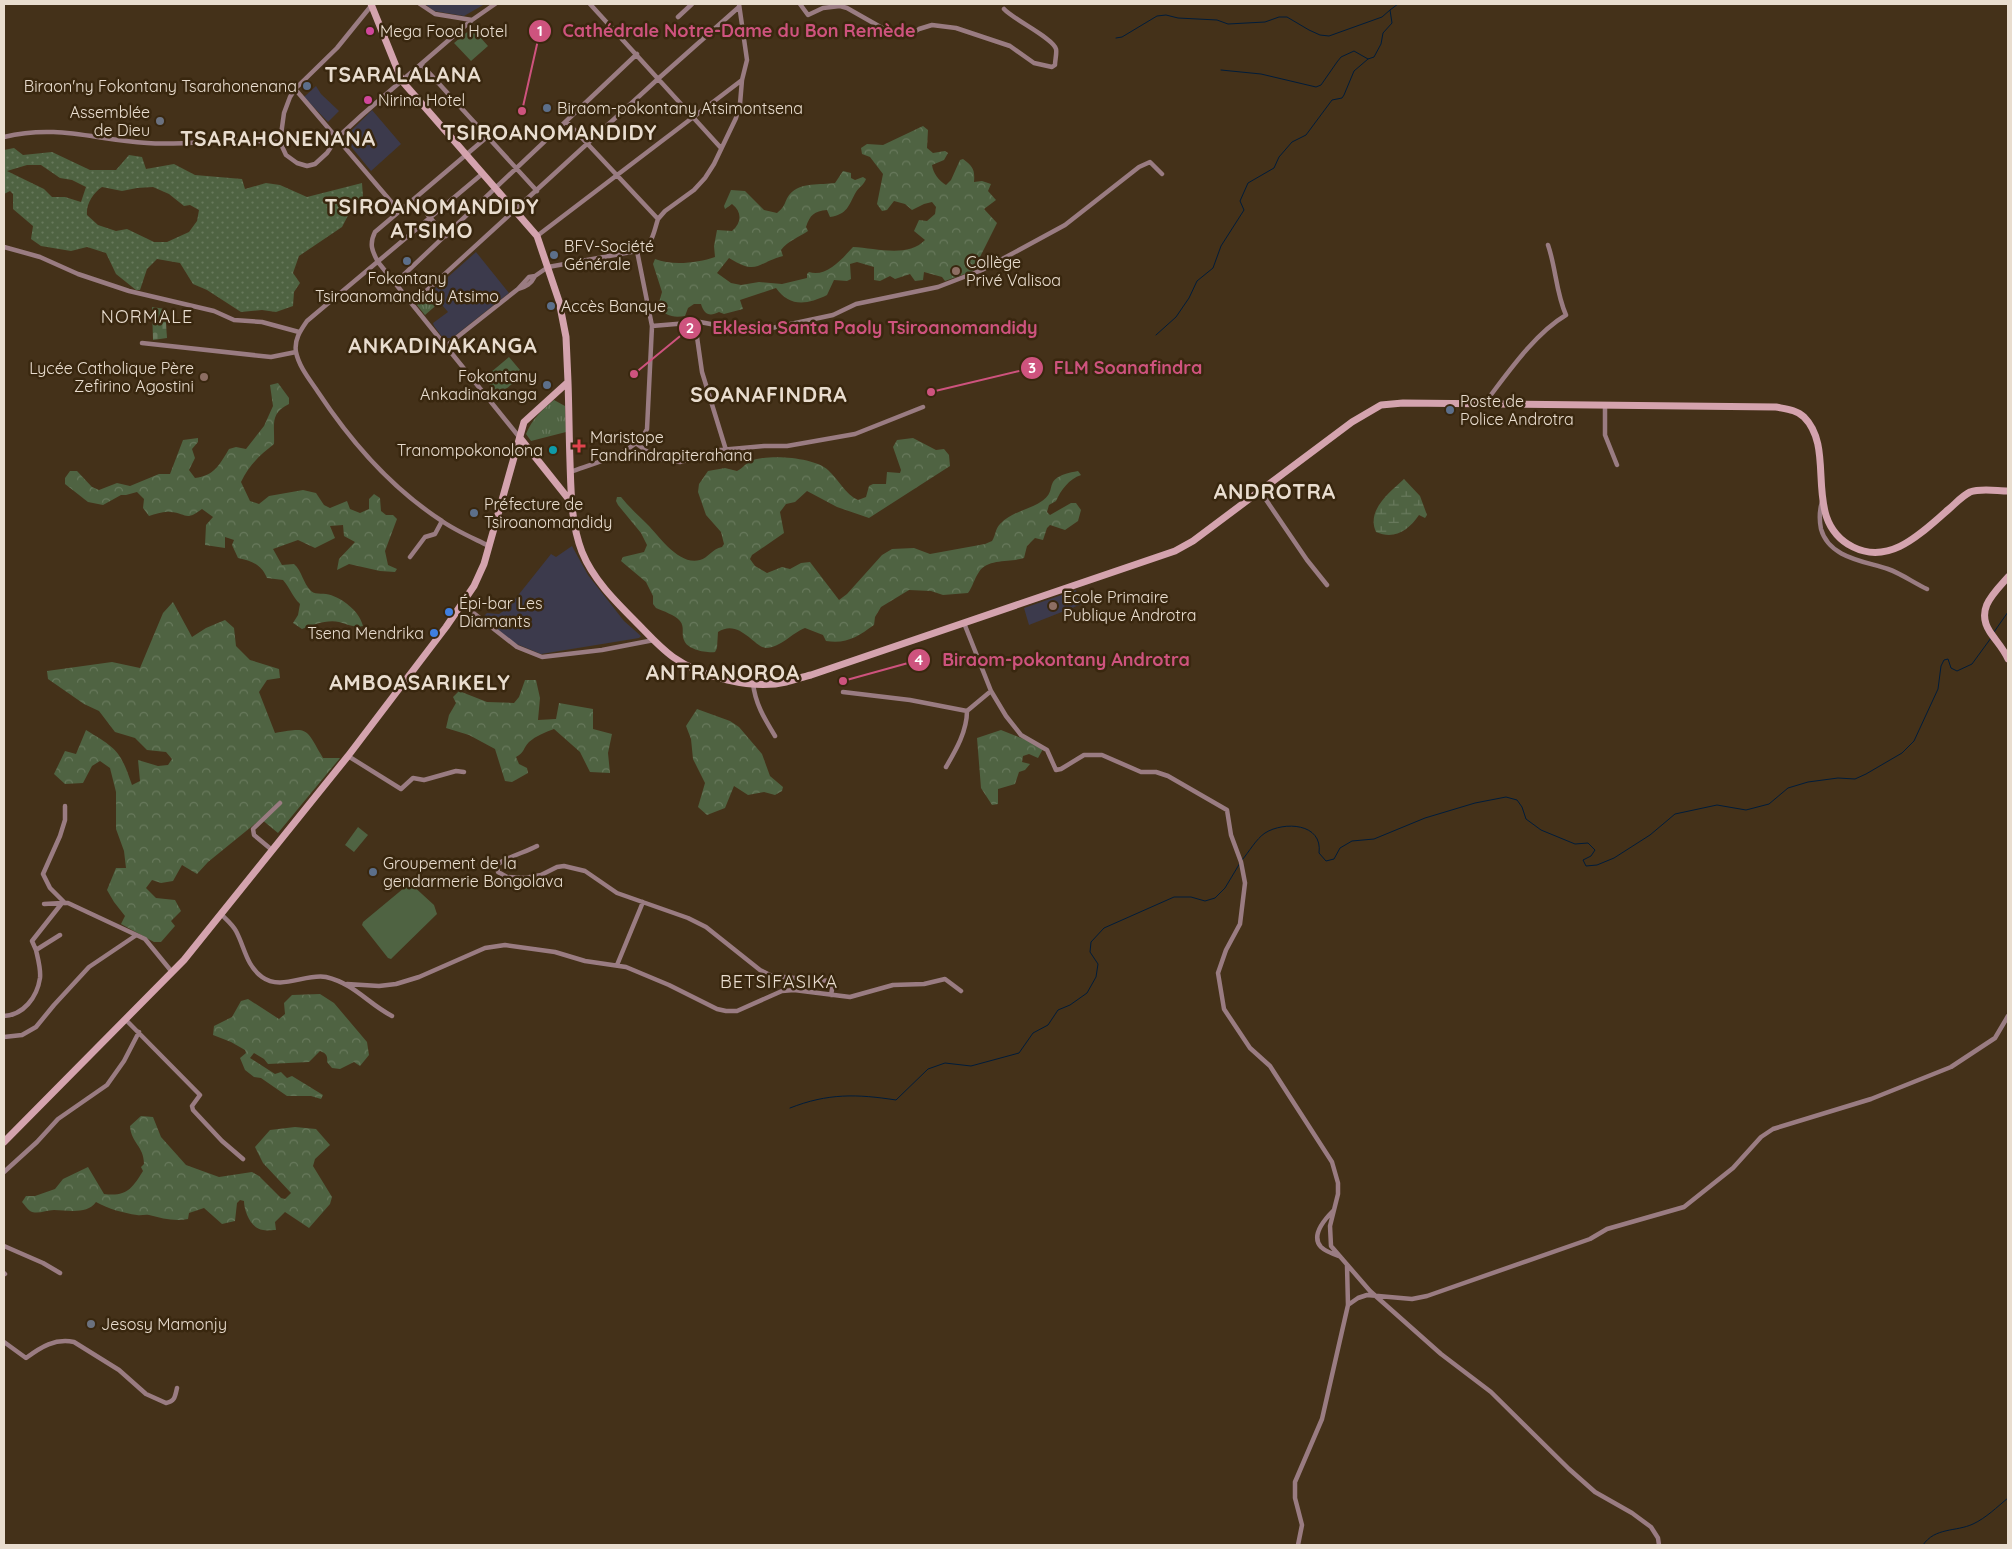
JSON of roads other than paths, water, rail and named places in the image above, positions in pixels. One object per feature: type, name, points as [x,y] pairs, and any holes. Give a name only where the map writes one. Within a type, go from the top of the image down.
[{"type":"street","points":[[420,4],[435,14],[472,20]]},
{"type":"street","points":[[495,4],[472,20],[421,64],[402,81],[337,138],[327,153],[315,164],[307,166],[298,163],[286,155],[280,142],[284,113],[290,96],[337,48],[371,5],[402,81],[537,236],[559,300],[566,337],[571,502],[582,552],[595,577],[616,602],[654,640],[688,667],[706,675],[753,683],[785,682],[1175,551],[1193,541],[1352,422],[1381,405],[1403,403],[1776,407],[1792,410],[1804,416],[1813,430],[1818,445],[1825,517],[1838,536],[1853,547],[1872,553],[1891,551],[1906,544],[1971,492],[2008,491]]},
{"type":"street","points":[[591,4],[721,148]]},
{"type":"street","points":[[678,17],[692,4]]},
{"type":"street","points":[[800,4],[808,15],[823,8],[847,8],[884,29],[913,33],[919,29],[932,26],[956,28],[1010,46],[1034,63],[1052,67],[1055,65],[1056,48],[1053,44],[1036,31],[1015,19],[1004,9]]},
{"type":"street","points":[[412,304],[739,5]]},
{"type":"street","points":[[446,346],[518,289],[529,277],[535,276],[548,267],[637,251],[645,248],[651,242],[658,219],[665,211],[694,190],[714,164],[736,118],[747,60],[739,5]]},
{"type":"street","points":[[395,283],[637,54]]},
{"type":"street","points":[[421,64],[537,191]]},
{"type":"street","points":[[537,236],[742,80]]},
{"type":"street","points":[[295,89],[399,211]]},
{"type":"street","points":[[567,122],[658,219]]},
{"type":"street","points":[[4,137],[50,130],[148,144],[185,145],[227,141],[280,142]]},
{"type":"street","points":[[487,137],[375,232],[370,240],[372,250],[378,262],[571,502]]},
{"type":"street","points":[[652,326],[700,322],[737,330],[766,329],[832,315],[856,304],[938,288],[982,270],[1065,226],[1139,167],[1150,162],[1162,174]]},
{"type":"street","points":[[482,174],[307,321],[299,332],[296,341],[296,352],[303,369],[327,406],[369,459],[403,492],[442,522],[489,546]]},
{"type":"street","points":[[414,199],[446,236]]},
{"type":"street","points":[[1484,405],[1514,364],[1552,324],[1566,315],[1559,301],[1553,260],[1548,245]]},
{"type":"street","points":[[4,247],[40,257],[78,274],[130,291],[214,311],[234,320],[262,322],[299,332]]},
{"type":"street","points":[[570,472],[631,448],[644,437],[647,429],[652,326],[637,251]]},
{"type":"street","points":[[691,325],[697,337],[702,372],[726,450]]},
{"type":"street","points":[[142,343],[272,357],[296,352]]},
{"type":"street","points":[[4,1142],[184,960],[348,756],[462,604],[474,586],[484,564],[524,422],[568,382]]},
{"type":"street","points":[[554,395],[569,404]]},
{"type":"street","points":[[1605,405],[1605,436],[1617,466]]},
{"type":"street","points":[[637,444],[652,455],[664,460],[680,462],[726,450],[764,446],[787,446],[855,434],[923,407]]},
{"type":"street","points":[[1260,491],[1307,560],[1327,585]]},
{"type":"street","points":[[1823,501],[1818,512],[1825,540],[1840,552],[1858,561],[1890,570],[1927,589]]},
{"type":"street","points":[[410,557],[425,537],[434,534],[442,522]]},
{"type":"street","points":[[2008,576],[1986,603],[1985,617],[1990,631],[2008,659]]},
{"type":"street","points":[[462,604],[517,647],[542,657],[602,650],[654,640]]},
{"type":"street","points":[[964,623],[991,691],[1006,716],[1021,735],[1046,750],[1056,770],[1084,756],[1102,755],[1141,772],[1156,772],[1168,776],[1227,810],[1245,882],[1240,924],[1226,950],[1218,973],[1224,1009],[1250,1048],[1270,1066],[1332,1162],[1338,1183],[1338,1194],[1330,1226],[1331,1246],[1376,1297],[1441,1354],[1491,1392],[1595,1492],[1632,1512],[1651,1528],[1658,1538],[1659,1545]]},
{"type":"street","points":[[753,683],[760,712],[775,736]]},
{"type":"street","points":[[967,711],[991,691]]},
{"type":"street","points":[[843,692],[910,700],[967,711]]},
{"type":"street","points":[[946,767],[957,748],[967,719],[967,711]]},
{"type":"street","points":[[348,756],[401,789],[413,778],[424,780],[456,772],[464,772]]},
{"type":"street","points":[[272,850],[254,835],[253,829],[280,803]]},
{"type":"street","points":[[65,806],[65,820],[44,874],[50,888],[64,903],[145,939],[172,972]]},
{"type":"street","points":[[537,846],[519,855],[502,860],[497,865],[498,872],[507,877],[525,878],[541,875],[564,866],[585,871],[617,893],[688,918],[706,927],[760,970],[772,976],[830,981],[833,984],[831,995]]},
{"type":"street","points":[[616,966],[643,902]]},
{"type":"street","points":[[44,904],[64,903]]},
{"type":"street","points":[[4,1016],[14,1015],[22,1011],[35,993],[40,975],[36,950],[32,941],[64,903]]},
{"type":"street","points":[[221,914],[236,931],[245,956],[254,971],[264,979],[278,983],[313,976],[347,984],[379,986],[396,984],[419,977],[485,948],[505,945],[555,952],[585,961],[626,967],[670,984],[717,1009],[726,1011],[738,1011],[782,991],[850,997],[893,985],[924,984],[945,979],[962,991]]},
{"type":"street","points":[[36,950],[60,936]]},
{"type":"street","points":[[4,1037],[22,1035],[36,1027],[88,967],[135,936]]},
{"type":"street","points":[[347,984],[392,1016]]},
{"type":"street","points":[[1348,1306],[1358,1298],[1367,1295],[1412,1299],[1427,1296],[1590,1239],[1607,1230],[1684,1207],[1733,1168],[1761,1137],[1773,1129],[1870,1099],[1951,1067],[1995,1038],[2008,1016]]},
{"type":"street","points":[[125,1019],[200,1095],[192,1106],[193,1110],[222,1141],[243,1159]]},
{"type":"street","points":[[4,1172],[58,1120],[107,1085],[124,1061],[139,1032]]},
{"type":"street","points":[[1334,1210],[1321,1222],[1318,1241],[1321,1247],[1340,1257]]},
{"type":"street","points":[[4,1246],[43,1263],[60,1273]]},
{"type":"street","points":[[1298,1545],[1302,1526],[1295,1498],[1294,1482],[1322,1419],[1348,1306],[1347,1265]]},
{"type":"street","points":[[4,1342],[26,1358],[51,1342],[74,1342],[119,1370],[146,1394],[166,1404],[172,1402],[175,1398],[177,1388]]},
{"type":"waterway","points":[[1221,70],[1261,74],[1316,87],[1321,85],[1341,57],[1354,51],[1368,59],[1374,57],[1381,44],[1383,33],[1392,23],[1390,10],[1398,4]]},
{"type":"waterway","points":[[1116,38],[1122,37],[1157,16],[1166,15],[1178,18],[1217,20],[1228,24],[1265,22],[1279,17],[1287,17],[1320,35],[1329,36],[1382,17],[1390,10]]},
{"type":"waterway","points":[[1156,335],[1176,317],[1189,298],[1197,281],[1213,268],[1221,246],[1244,210],[1240,201],[1248,183],[1274,168],[1279,157],[1292,142],[1306,135],[1332,100],[1342,98],[1354,71],[1368,59]]},
{"type":"waterway","points":[[1994,632],[2008,612]]},
{"type":"waterway","points":[[1242,860],[1256,842],[1265,833],[1273,829],[1291,826],[1309,830],[1319,843],[1319,853],[1326,861],[1334,859],[1340,848],[1352,841],[1374,839],[1425,818],[1475,803],[1506,797],[1517,800],[1522,807],[1526,819],[1541,830],[1575,844],[1588,843],[1595,850],[1591,856],[1583,860],[1586,866],[1597,865],[1614,858],[1650,835],[1675,814],[1717,805],[1746,810],[1769,804],[1788,788],[1808,782],[1838,778],[1855,779],[1866,774],[1902,753],[1914,741],[1938,689],[1941,666],[1944,660],[1948,659],[1951,668],[1957,671],[1972,664],[1991,638]]},
{"type":"waterway","points":[[790,1108],[830,1097],[843,1096],[896,1100],[928,1069],[945,1063],[971,1066],[1019,1053],[1033,1033],[1048,1025],[1058,1010],[1070,1005],[1087,993],[1096,977],[1098,964],[1090,952],[1091,942],[1104,928],[1174,897],[1191,897],[1205,901],[1215,898],[1225,888],[1240,863]]},
{"type":"waterway","points":[[1923,1545],[1933,1535],[1978,1522],[2008,1498]]},
{"type":"place","name":"Mega Food Hotel","points":[[370,31]]},
{"type":"place","name":"Biraon'ny Fokontany Tsarahonenana","points":[[307,86]]},
{"type":"place","name":"Nirina Hotel","points":[[368,100]]},
{"type":"place","name":"Biraom-pokontany Atsimontsena","points":[[547,108]]},
{"type":"place","name":"Cathédrale Notre-Dame du Bon Remède","points":[[522,111]]},
{"type":"place","name":"Assemblée de Dieu","points":[[160,121]]},
{"type":"place","name":"BFV-Société Générale","points":[[554,255]]},
{"type":"place","name":"Fokontany Tsiroanomandidy Atsimo","points":[[407,261]]},
{"type":"place","name":"Collège Privé Valisoa","points":[[956,271]]},
{"type":"place","name":"Accès Banque","points":[[551,306]]},
{"type":"place","name":"Eklesia Santa Paoly Tsiroanomandidy","points":[[634,374]]},
{"type":"place","name":"Lycée Catholique Père Zefirino Agostini","points":[[204,377]]},
{"type":"place","name":"Fokontany Ankadinakanga","points":[[547,385]]},
{"type":"place","name":"FLM Soanafindra","points":[[931,392]]},
{"type":"place","name":"Poste de Police Androtra","points":[[1450,410]]},
{"type":"place","name":"Maristope Fandrindrapiterahana","points":[[579,446]]},
{"type":"place","name":"Tranompokonolona","points":[[553,450]]},
{"type":"place","name":"Préfecture de Tsiroanomandidy","points":[[474,513]]},
{"type":"place","name":"Ecole Primaire Publique Androtra","points":[[1053,606]]},
{"type":"place","name":"Épi-bar Les Diamants","points":[[449,612]]},
{"type":"place","name":"Tsena Mendrika","points":[[434,633]]},
{"type":"place","name":"Biraom-pokontany Androtra","points":[[843,681]]},
{"type":"place","name":"Groupement de la gendarmerie Bongolava","points":[[373,872]]},
{"type":"place","name":"Jesosy Mamonjy","points":[[91,1324]]},
{"type":"district","name":"TSARALALANA","points":[[403,75]]},
{"type":"district","name":"TSIROANOMANDIDY","points":[[550,133]]},
{"type":"district","name":"TSARAHONENANA","points":[[278,139]]},
{"type":"district","name":"TSIROANOMANDIDY ATSIMO","points":[[432,219]]},
{"type":"district","name":"NORMALE","points":[[147,317]]},
{"type":"district","name":"ANKADINAKANGA","points":[[443,346]]},
{"type":"district","name":"SOANAFINDRA","points":[[769,395]]},
{"type":"district","name":"ANDROTRA","points":[[1275,492]]},
{"type":"district","name":"ANTRANOROA","points":[[723,673]]},
{"type":"district","name":"AMBOASARIKELY","points":[[420,683]]},
{"type":"district","name":"BETSIFASIKA","points":[[779,982]]}]
